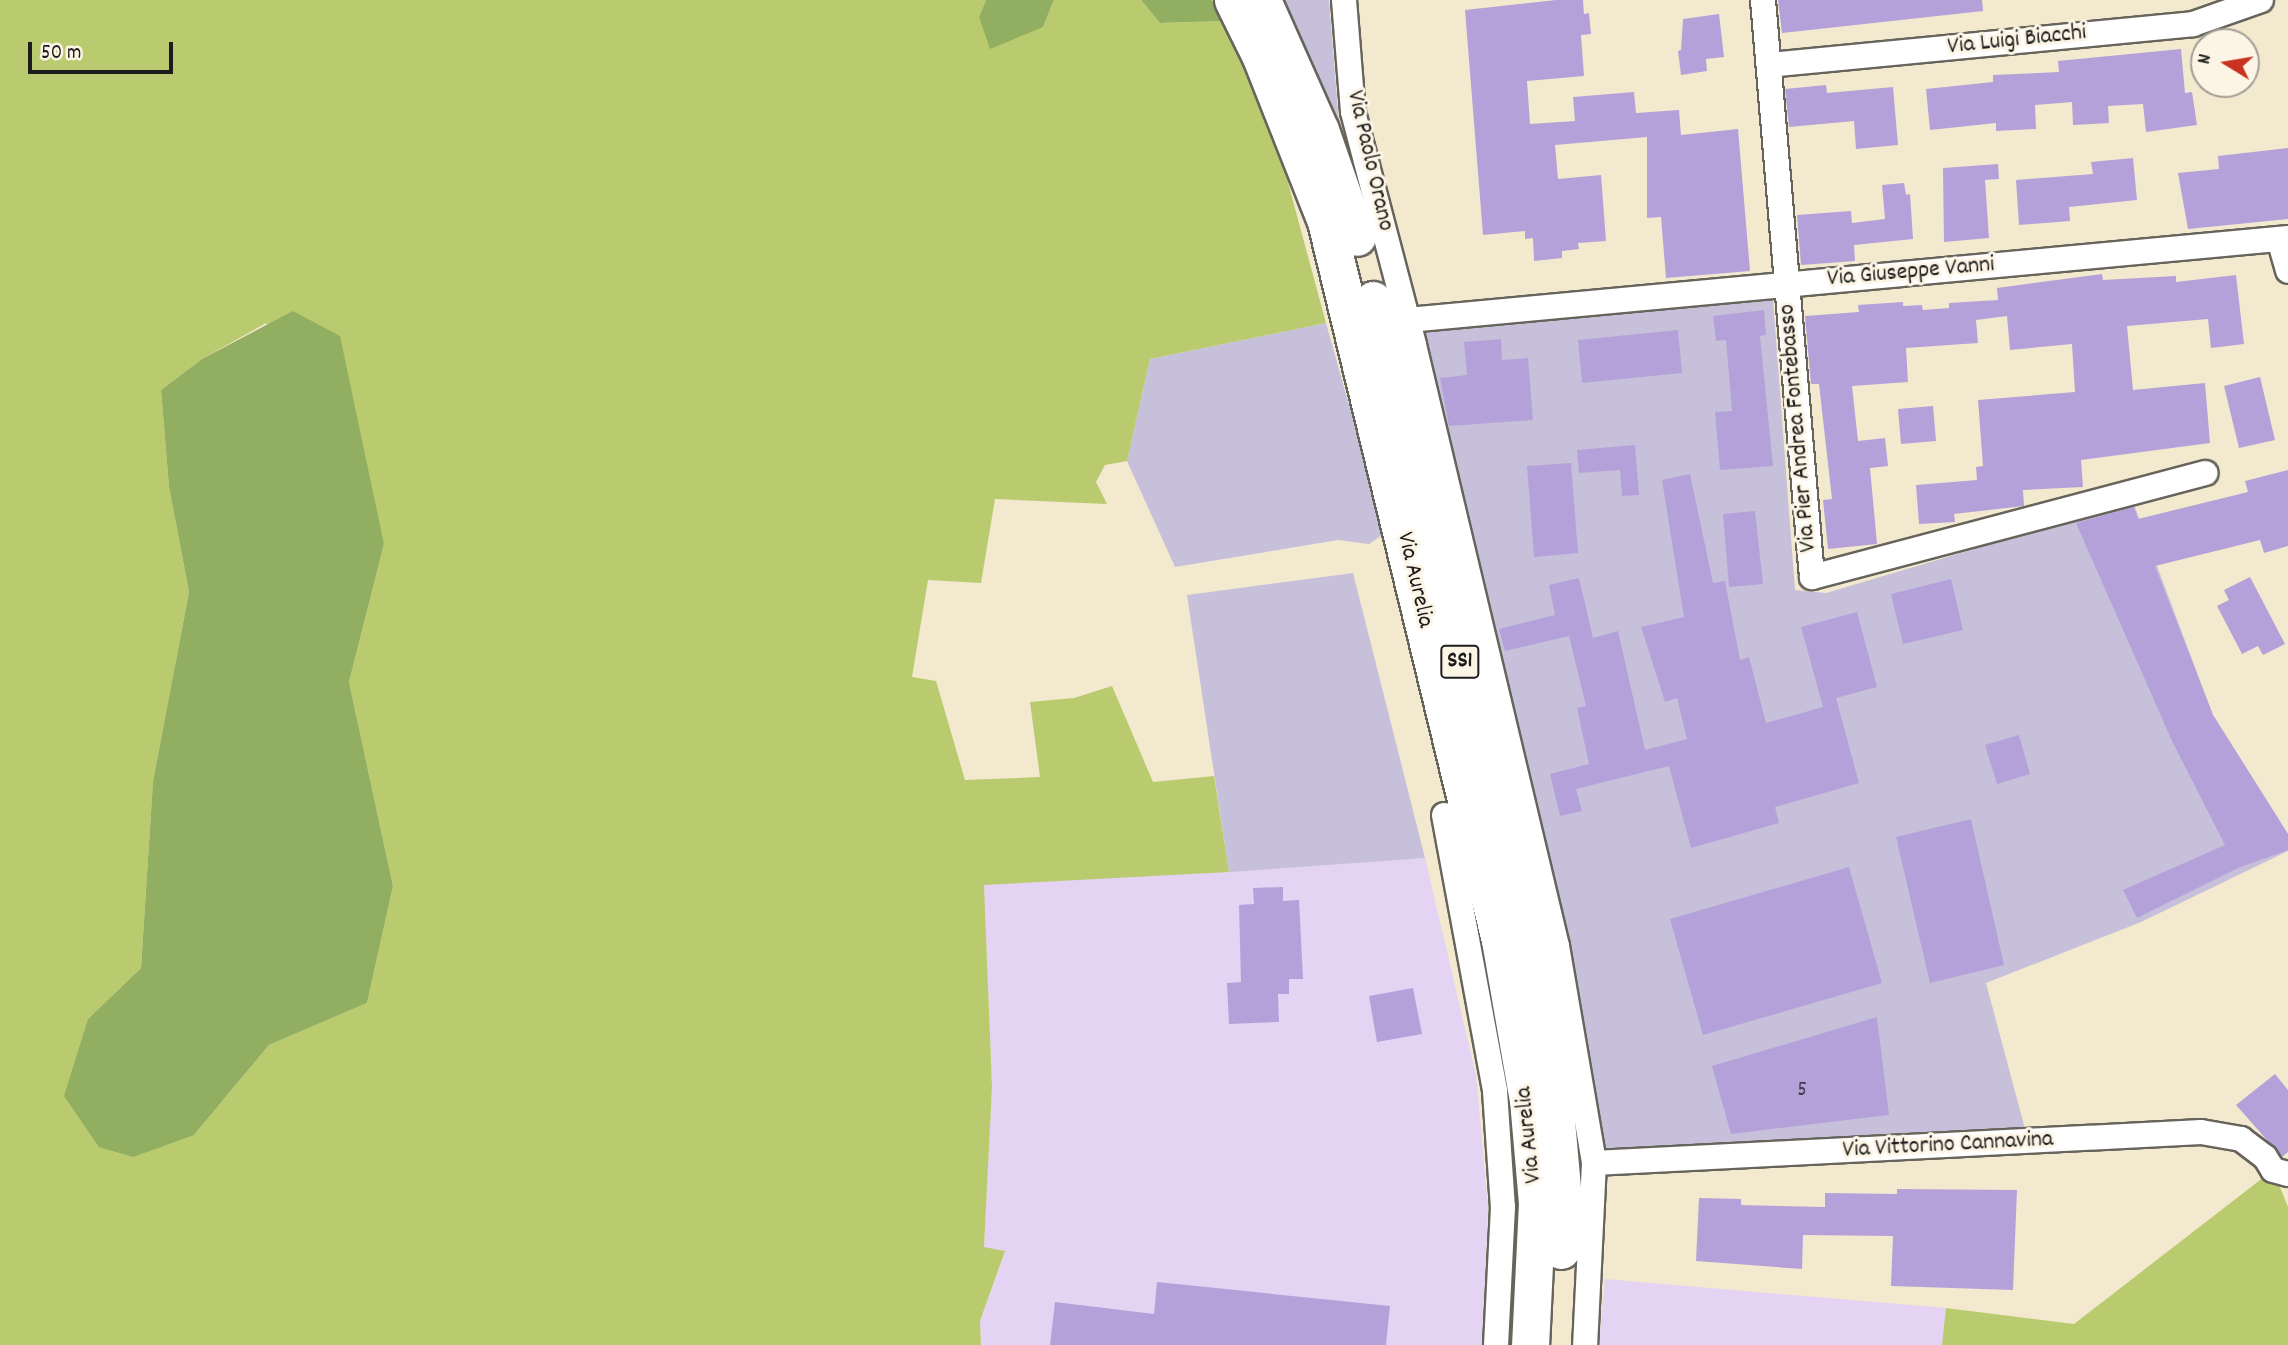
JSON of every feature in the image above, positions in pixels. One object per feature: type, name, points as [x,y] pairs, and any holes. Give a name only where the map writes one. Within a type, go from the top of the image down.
[{"type":"highway","name":"Via Aurelia","points":[[1233,0],[1267,69],[1326,221],[1500,940],[1528,1100],[1537,1203],[1530,1345]]},
{"type":"highway","name":"Via Aurelia","points":[[1262,0],[1320,130],[1353,222],[1525,933],[1553,1087],[1563,1200],[1556,1345]]},
{"type":"highway","points":[[1422,614],[1423,666],[1444,815]]},
{"type":"street","name":"Via Paolo Orano","points":[[1344,0],[1353,112],[1408,320]]},
{"type":"street","name":"Via Pier Andrea Fontebasso","points":[[1763,0],[1812,577],[2206,473]]},
{"type":"street","name":"Via Luigi Biacchi","points":[[1769,65],[2193,23],[2261,0]]},
{"type":"street","name":"Via Giuseppe Vanni","points":[[1408,320],[2284,239]]},
{"type":"street","points":[[2284,239],[2288,271]]},
{"type":"street","points":[[1408,320],[1557,946],[1594,1163],[1586,1345]]},
{"type":"street","name":"Via Aurelia","points":[[1444,815],[1495,1091],[1503,1207],[1496,1345]]},
{"type":"street","name":"Via Vittorino Cannavina","points":[[1594,1163],[2201,1132],[2241,1139],[2265,1157],[2273,1170],[2288,1174]]},
{"type":"shaded area","points":[[1279,0],[1329,0],[1339,124]]},
{"type":"shaded area","points":[[1773,300],[1795,590],[1826,593],[2133,502],[2213,715],[2288,834],[2288,851],[2141,922],[1986,983],[2025,1129],[1603,1149],[1414,345],[1423,331]]},
{"type":"shaded area","points":[[1326,323],[1385,533],[1369,544],[1338,540],[1175,567],[1127,461],[1150,359]]},
{"type":"shaded area","points":[[1353,573],[1425,858],[1229,872],[1187,595]]},
{"type":"shaded area","points":[[1425,858],[1476,1075],[1488,1206],[1483,1345],[981,1345],[980,1321],[1005,1252],[984,1248],[992,1087],[984,884]]},
{"type":"shaded area","points":[[1605,1279],[1946,1308],[1944,1345],[1599,1345]]},
{"type":"green space","points":[[0,0],[986,0],[979,17],[1043,27],[1054,0],[1141,0],[1160,23],[1225,21],[1280,153],[1326,323],[1150,359],[1127,461],[1105,465],[1096,482],[1107,504],[995,499],[981,583],[928,580],[912,677],[936,681],[965,780],[1040,777],[1030,702],[1074,698],[1112,686],[1153,782],[1214,776],[1229,872],[984,885],[992,1087],[984,1247],[1005,1251],[980,1321],[981,1345],[0,1345]],"holes":[[[266,323],[384,544],[349,682],[393,886],[367,1003],[269,1045],[194,1135],[88,1019],[141,968],[153,781],[189,592],[169,487],[161,390],[202,359]]]},
{"type":"green space","points":[[986,0],[1054,0],[1043,27],[990,49],[979,17]]},
{"type":"green space","points":[[1141,0],[1212,0],[1225,21],[1160,23]]},
{"type":"green space","points":[[293,311],[340,336],[384,544],[349,682],[393,886],[367,1003],[269,1045],[194,1135],[133,1157],[99,1147],[64,1096],[88,1019],[141,968],[153,781],[189,592],[169,487],[161,390],[202,359]]},
{"type":"green space","points":[[2273,1170],[2288,1207],[2288,1345],[1942,1345],[1946,1308],[2074,1324]]},
{"type":"building","points":[[1556,0],[1583,0],[1584,14],[1589,13],[1591,34],[1581,35],[1584,76],[1527,81],[1530,124],[1575,121],[1573,97],[1634,92],[1636,113],[1679,110],[1681,135],[1738,129],[1750,271],[1666,278],[1661,217],[1647,218],[1647,137],[1555,145],[1558,179],[1601,175],[1606,241],[1578,243],[1579,249],[1562,251],[1562,258],[1534,261],[1533,238],[1525,239],[1525,231],[1483,235],[1465,10]]},
{"type":"building","points":[[1778,0],[1982,0],[1983,11],[1782,33]]},
{"type":"building","points":[[1719,14],[1724,57],[1706,59],[1707,71],[1681,75],[1678,51],[1681,50],[1683,19]]},
{"type":"building","points":[[2181,49],[2185,93],[2190,92],[2190,98],[2193,98],[2197,125],[2146,132],[2143,104],[2108,106],[2109,123],[2073,125],[2072,102],[2035,105],[2036,129],[1996,131],[1996,123],[1930,130],[1926,89],[1993,82],[1993,75],[2059,72],[2058,61]]},
{"type":"building","points":[[1826,85],[1827,93],[1893,87],[1898,145],[1856,149],[1854,121],[1789,127],[1785,89]]},
{"type":"building","points":[[2288,148],[2288,219],[2188,229],[2178,173],[2219,169],[2218,156]]},
{"type":"building","points":[[2133,158],[2137,200],[2069,207],[2070,221],[2019,225],[2016,180],[2093,174],[2091,162]]},
{"type":"building","points":[[1998,164],[1999,179],[1985,180],[1989,238],[1944,242],[1943,168]]},
{"type":"building","points":[[1904,183],[1906,195],[1910,194],[1913,239],[1854,245],[1855,261],[1801,265],[1797,215],[1851,211],[1852,223],[1885,219],[1882,185]]},
{"type":"building","points":[[2102,274],[2103,280],[2176,276],[2176,282],[2236,275],[2244,344],[2211,348],[2208,319],[2127,326],[2133,390],[2205,383],[2210,443],[2081,460],[2083,487],[2023,490],[2024,506],[1954,514],[1955,522],[1919,524],[1916,485],[1977,480],[1976,467],[1983,466],[1978,400],[2075,392],[2072,344],[2010,350],[2007,316],[1976,320],[1978,343],[1906,348],[1908,382],[1852,386],[1858,441],[1885,438],[1888,466],[1870,468],[1877,544],[1828,549],[1823,500],[1832,499],[1819,384],[1811,384],[1805,316],[1859,312],[1858,305],[1903,302],[1903,306],[1922,305],[1923,310],[1949,308],[1949,303],[1998,300],[1997,288]]},
{"type":"building","points":[[1764,310],[1766,335],[1760,336],[1773,466],[1720,470],[1715,412],[1732,411],[1726,340],[1716,341],[1713,316]]},
{"type":"building","points":[[1678,330],[1682,373],[1582,383],[1578,340]]},
{"type":"building","points":[[1501,339],[1502,360],[1528,358],[1533,420],[1449,426],[1440,378],[1467,375],[1464,342]]},
{"type":"building","points":[[2260,377],[2275,440],[2239,448],[2224,386]]},
{"type":"building","points":[[1933,406],[1936,441],[1901,444],[1898,409]]},
{"type":"building","points":[[1635,445],[1639,495],[1622,496],[1620,470],[1579,473],[1577,450]]},
{"type":"building","points":[[1571,463],[1578,553],[1534,557],[1527,466]]},
{"type":"building","points":[[2288,470],[2288,546],[2264,553],[2260,540],[2155,566],[2213,715],[2288,834],[2288,850],[2238,868],[2137,918],[2123,890],[2225,845],[2172,741],[2076,523],[2134,507],[2138,519],[2248,492],[2245,481]]},
{"type":"building","points":[[1690,474],[1713,583],[1725,581],[1740,660],[1749,657],[1766,723],[1823,707],[1801,627],[1857,612],[1877,687],[1836,698],[1859,783],[1775,807],[1779,823],[1691,848],[1669,766],[1576,789],[1582,811],[1560,816],[1550,774],[1589,764],[1577,708],[1586,706],[1569,636],[1505,651],[1499,629],[1555,615],[1549,585],[1579,578],[1593,638],[1618,631],[1645,750],[1687,739],[1677,698],[1665,702],[1641,627],[1684,617],[1662,480]]},
{"type":"building","points":[[1755,511],[1763,584],[1729,587],[1723,514]]},
{"type":"building","points":[[2250,577],[2285,644],[2263,655],[2258,646],[2242,654],[2217,606],[2229,600],[2224,590]]},
{"type":"building","points":[[1951,579],[1963,630],[1903,644],[1891,594]]},
{"type":"building","points":[[2019,735],[2030,774],[1997,784],[1985,745]]},
{"type":"building","points":[[1971,819],[2004,965],[1930,983],[1896,837]]},
{"type":"building","points":[[1849,867],[1882,983],[1703,1035],[1670,919]]},
{"type":"building","points":[[1283,887],[1283,901],[1299,900],[1303,979],[1289,979],[1289,994],[1278,994],[1279,1022],[1229,1024],[1227,983],[1241,982],[1239,905],[1254,904],[1253,888]]},
{"type":"building","points":[[1413,988],[1422,1034],[1377,1042],[1369,996]]},
{"type":"building","points":[[1877,1017],[1889,1115],[1731,1134],[1712,1066]]},
{"type":"building","points":[[2275,1074],[2288,1090],[2288,1152],[2282,1157],[2236,1105]]},
{"type":"building","points":[[1897,1189],[2017,1190],[2013,1290],[1891,1286],[1893,1236],[1803,1235],[1802,1269],[1696,1261],[1699,1198],[1741,1199],[1741,1205],[1825,1207],[1825,1193],[1897,1194]]},
{"type":"building","points":[[1157,1282],[1390,1306],[1386,1345],[1050,1345],[1055,1302],[1154,1314]]}]
